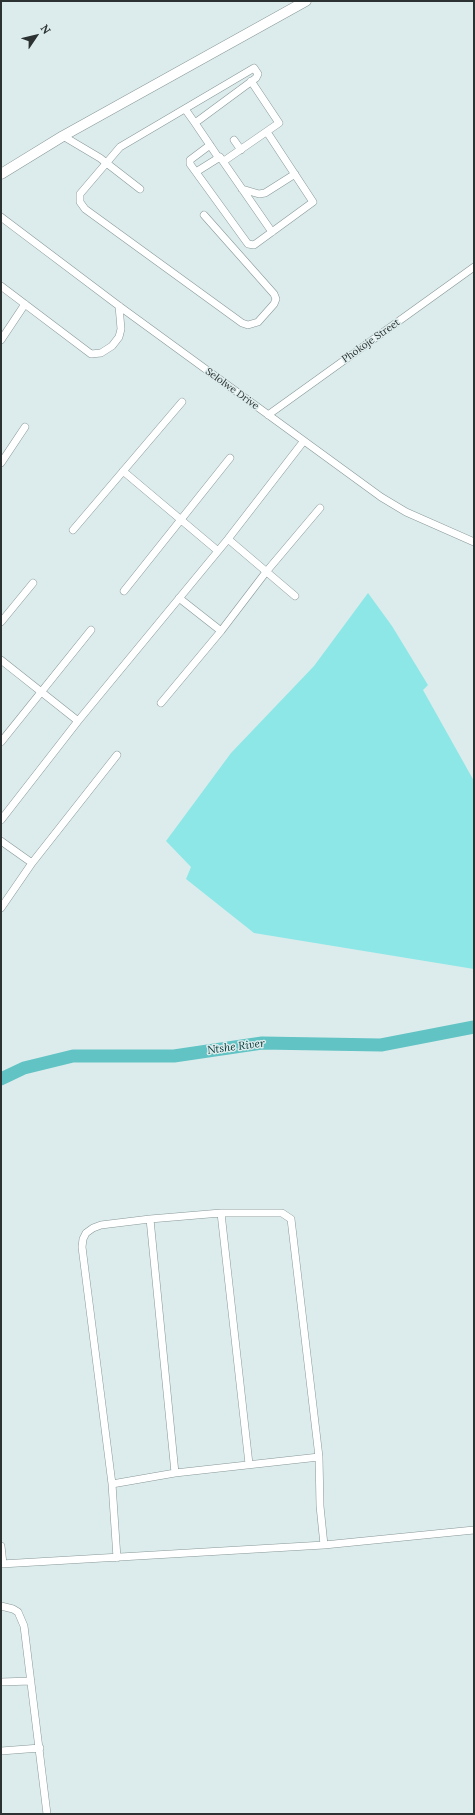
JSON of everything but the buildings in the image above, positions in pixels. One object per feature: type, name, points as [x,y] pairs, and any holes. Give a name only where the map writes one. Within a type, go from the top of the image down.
[{"type":"street","points":[[1,174],[63,136],[306,1]]},
{"type":"street","points":[[195,123],[251,82],[258,74],[257,70],[254,68],[120,147],[80,194],[80,202],[85,208],[242,323],[248,325],[258,322],[274,304],[276,299],[274,294],[204,215]]},
{"type":"street","points":[[196,172],[241,150],[278,124],[279,122],[251,82]]},
{"type":"street","points":[[219,89],[227,100]]},
{"type":"street","points":[[185,109],[272,232]]},
{"type":"street","points":[[210,145],[189,162],[248,244],[254,245],[313,202],[266,132]]},
{"type":"street","points":[[63,136],[100,158],[140,189]]},
{"type":"street","points":[[234,140],[241,150]]},
{"type":"street","points":[[242,188],[259,194],[265,193],[294,174]]},
{"type":"street","name":"Selolwe Drive","points":[[1,217],[118,306],[303,442],[393,505],[474,542]]},
{"type":"street","name":"Phokoje Street","points":[[268,415],[474,267]]},
{"type":"street","points":[[1,286],[91,354],[101,353],[112,346],[119,337],[121,329],[118,306]]},
{"type":"street","points":[[1,340],[25,304]]},
{"type":"street","points":[[73,530],[182,402]]},
{"type":"street","points":[[1,463],[24,427]]},
{"type":"street","points":[[1,820],[78,721],[228,539],[303,442]]},
{"type":"street","points":[[124,591],[230,458]]},
{"type":"street","points":[[123,471],[218,550]]},
{"type":"street","points":[[161,703],[221,632],[266,572],[320,508]]},
{"type":"street","points":[[228,539],[296,596]]},
{"type":"street","points":[[1,622],[33,583]]},
{"type":"street","points":[[179,598],[221,632]]},
{"type":"street","points":[[1,742],[91,630]]},
{"type":"street","points":[[1,660],[78,721]]},
{"type":"street","points":[[1,908],[32,862],[118,755]]},
{"type":"street","points":[[1,841],[32,862]]},
{"type":"street","points":[[221,1213],[249,1464]]},
{"type":"street","points":[[117,1558],[112,1484],[82,1247],[86,1233],[93,1228],[150,1219],[221,1213],[282,1213],[291,1219],[319,1457],[320,1506],[324,1545]]},
{"type":"street","points":[[150,1219],[175,1473]]},
{"type":"street","points":[[112,1484],[175,1473],[319,1457]]},
{"type":"street","points":[[1,1546],[2,1564],[324,1545],[474,1530]]},
{"type":"street","points":[[1,1606],[13,1609],[22,1618],[24,1626],[47,1814]]},
{"type":"street","points":[[1,1682],[31,1681]]},
{"type":"street","points":[[1,1751],[40,1748]]},
{"type":"shaded area","points":[[368,593],[392,626],[428,685],[423,690],[474,781],[474,969],[254,933],[186,879],[191,867],[166,841],[231,753],[314,666]]},
{"type":"waterway","name":"Ntshe River","points":[[1,1079],[24,1068],[73,1056],[174,1056],[262,1043],[381,1045],[474,1027]]}]
